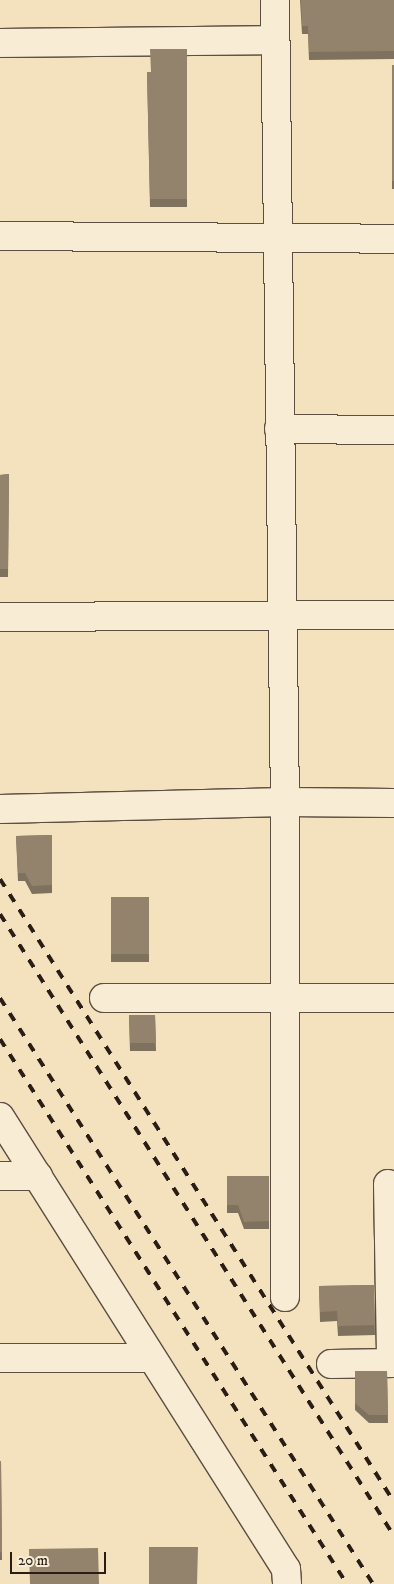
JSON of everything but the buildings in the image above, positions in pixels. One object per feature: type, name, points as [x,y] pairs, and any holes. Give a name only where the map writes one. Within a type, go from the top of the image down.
[{"type":"street","points":[[275,0],[279,429],[285,615],[285,1297]]},
{"type":"street","points":[[0,43],[275,40]]},
{"type":"street","points":[[0,236],[394,239]]},
{"type":"street","points":[[279,429],[394,430]]},
{"type":"street","points":[[0,617],[394,615]]},
{"type":"street","points":[[0,809],[285,802],[394,802]]},
{"type":"street","points":[[104,998],[285,996],[394,998]]},
{"type":"street","points":[[0,1117],[286,1569],[287,1584]]},
{"type":"street","points":[[0,1176],[38,1176]]},
{"type":"street","points":[[331,1364],[392,1363],[388,1184]]},
{"type":"street","points":[[0,1358],[151,1358]]},
{"type":"railway","points":[[0,879],[394,1502]]},
{"type":"railway","points":[[0,914],[394,1536]]},
{"type":"railway","points":[[0,998],[373,1584]]},
{"type":"railway","points":[[0,1039],[347,1584]]}]
